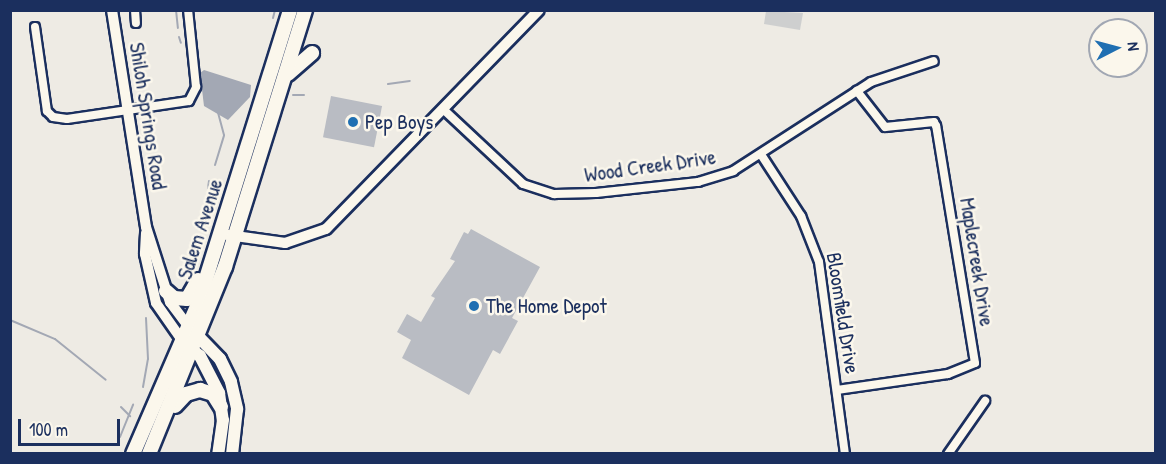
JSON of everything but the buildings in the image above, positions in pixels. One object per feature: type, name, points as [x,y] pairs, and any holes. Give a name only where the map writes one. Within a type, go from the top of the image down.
[{"type":"main road","name":"Salem Avenue","points":[[149,453],[163,422],[194,332],[220,234],[290,10]]},
{"type":"main road","name":"Salem Avenue","points":[[194,332],[236,236],[304,10]]},
{"type":"main road","points":[[283,81],[298,61],[312,52]]},
{"type":"main road","points":[[166,291],[174,298],[187,299],[212,262]]},
{"type":"main road","name":"Shiloh Springs Road","points":[[194,332],[220,358],[235,395],[232,453]]},
{"type":"main road","name":"Salem Avenue","points":[[133,453],[189,347]]},
{"type":"main road","name":"Shiloh Springs Road","points":[[189,347],[214,381],[221,406],[218,453]]},
{"type":"main road","points":[[163,422],[193,391],[211,393],[221,406]]},
{"type":"street","name":"Shiloh Springs Road","points":[[112,10],[146,226],[150,285],[163,316],[189,347]]},
{"type":"street","points":[[135,10],[136,22]]},
{"type":"street","points":[[35,27],[49,115],[67,119],[127,109],[178,104],[195,95],[188,10]]},
{"type":"street","points":[[220,234],[285,243],[314,236],[338,218],[539,10]]},
{"type":"street","name":"Wood Creek Drive","points":[[444,110],[514,178],[554,194],[698,182],[762,156],[857,91],[893,72],[934,61]]},
{"type":"street","name":"Maplecreek Drive","points":[[837,390],[948,374],[975,363],[936,126],[934,122],[885,127],[857,91]]},
{"type":"street","name":"Bloomfield Drive","points":[[762,156],[793,201],[814,246],[845,453]]},
{"type":"street","name":"Shiloh Springs Road","points":[[146,226],[166,291],[194,332]]},
{"type":"street","points":[[948,453],[985,401]]},
{"type":"shaded area","points":[[766,11],[803,13],[800,30],[764,24]]},
{"type":"shaded area","points":[[204,70],[251,85],[250,97],[228,120],[204,106],[200,73]]},
{"type":"waterway","points":[[176,10],[178,28]]},
{"type":"waterway","points":[[273,18],[275,10]]},
{"type":"waterway","points":[[179,37],[181,43]]},
{"type":"waterway","points":[[388,84],[410,81]]},
{"type":"waterway","points":[[293,95],[304,95]]},
{"type":"waterway","points":[[215,165],[224,135],[218,113]]},
{"type":"waterway","points":[[208,188],[209,181]]},
{"type":"waterway","points":[[143,387],[148,359],[146,318]]},
{"type":"waterway","points":[[10,320],[55,339],[106,380]]},
{"type":"waterway","points":[[120,437],[133,405]]},
{"type":"waterway","points":[[121,407],[130,416]]},
{"type":"place","name":"Pep Boys","points":[[353,122]]},
{"type":"place","name":"The Home Depot","points":[[474,306]]}]
